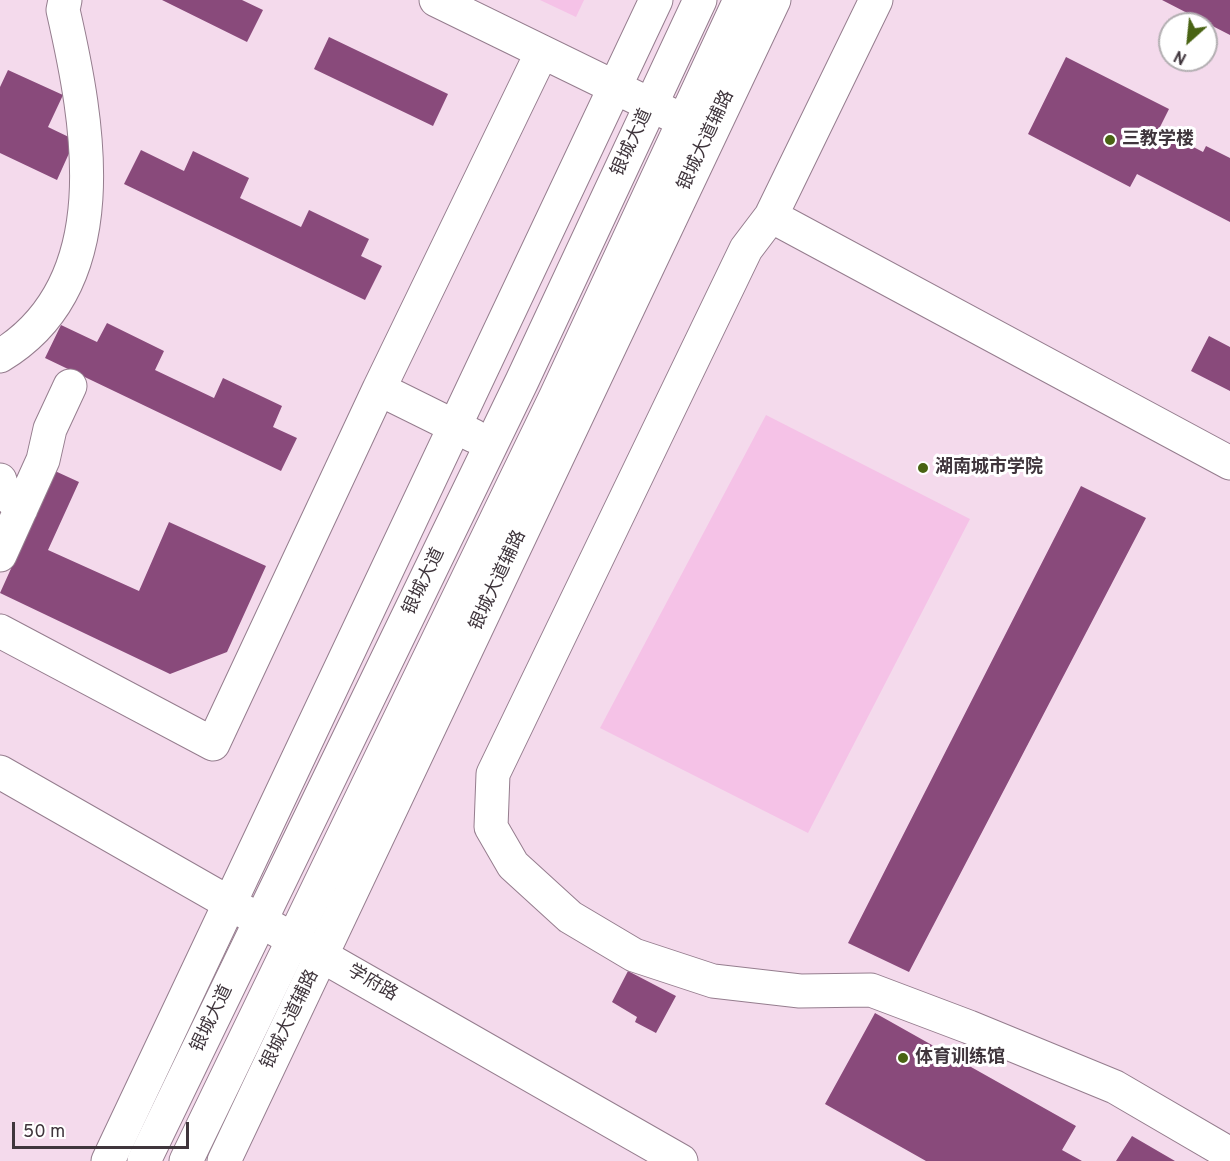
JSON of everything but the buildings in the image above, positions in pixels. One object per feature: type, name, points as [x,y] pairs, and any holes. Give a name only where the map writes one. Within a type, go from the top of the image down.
[{"type":"street","points":[[0,356],[20,344],[54,305],[77,261],[85,208],[87,160],[81,104],[63,10],[65,0]]},
{"type":"street","points":[[436,0],[684,121]]},
{"type":"street","points":[[108,1161],[656,0]]},
{"type":"street","name":"银城大道","points":[[144,1161],[492,445],[700,0]]},
{"type":"street","name":"银城大道","points":[[186,1161],[556,396],[740,0]]},
{"type":"street","name":"银城大道辅路","points":[[224,1161],[774,0]]},
{"type":"street","points":[[876,0],[771,216],[746,249],[492,774],[491,827],[513,865],[570,917],[634,956],[713,981],[800,991],[871,990],[969,1027],[1115,1087],[1230,1154]]},
{"type":"street","points":[[0,631],[213,744],[379,389],[542,52]]},
{"type":"street","points":[[771,216],[1230,463]]},
{"type":"street","points":[[0,555],[44,460],[50,429],[70,386]]},
{"type":"street","points":[[379,389],[492,445]]},
{"type":"street","points":[[0,480],[2,489],[21,509]]},
{"type":"street","name":"学府路","points":[[0,772],[681,1161]]},
{"type":"shaded area","points":[[540,0],[584,0],[576,17]]},
{"type":"shaded area","points":[[766,415],[970,519],[808,833],[600,728]]},
{"type":"place","name":"三教学楼","points":[[1110,140]]},
{"type":"place","name":"湖南城市学院","points":[[923,468]]},
{"type":"place","name":"体育训练馆","points":[[903,1058]]}]
